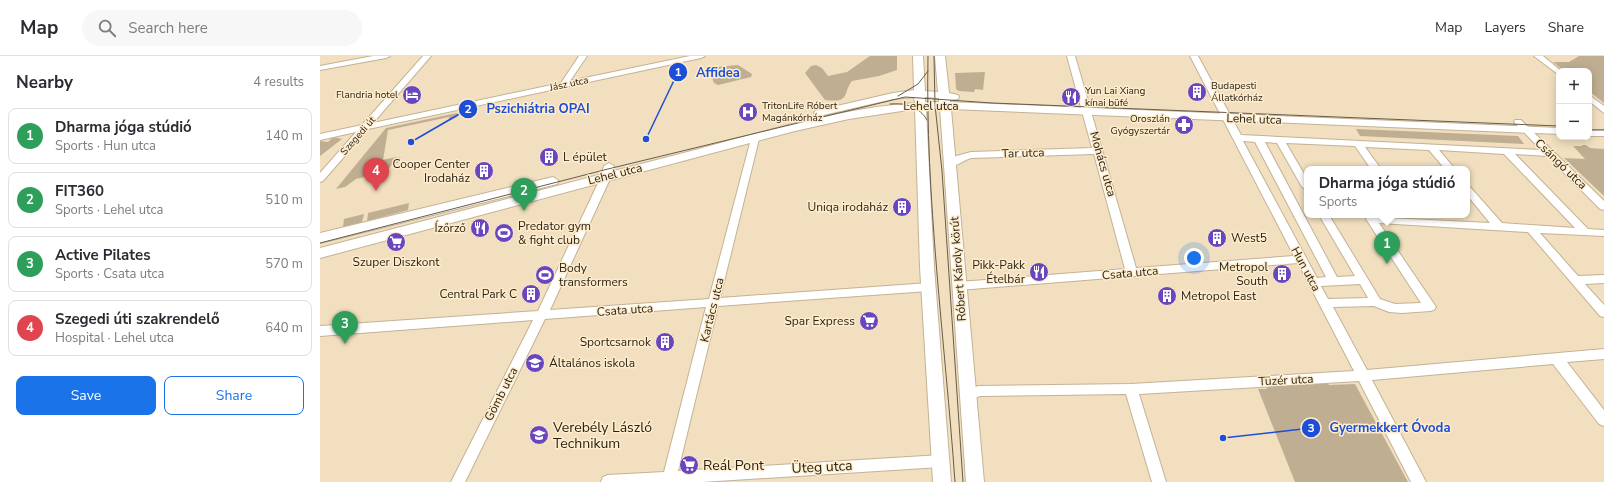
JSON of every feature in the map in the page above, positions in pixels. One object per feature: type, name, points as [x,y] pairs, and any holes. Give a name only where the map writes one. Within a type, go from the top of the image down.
[{"type":"main road","points":[[918,56],[919,105],[929,287],[942,482]]},
{"type":"main road","name":"Róbert Károly körút","points":[[940,56],[945,100],[975,482]]},
{"type":"main road","name":"Lehel utca","points":[[320,253],[607,171],[882,98],[919,93],[945,100],[1086,108],[1556,123]]},
{"type":"main road","name":"Lehel utca","points":[[321,237],[888,108],[919,105],[945,100]]},
{"type":"main road","name":"Lehel utca","points":[[1224,113],[1556,131]]},
{"type":"main road","points":[[1592,124],[1604,125]]},
{"type":"main road","points":[[1592,133],[1604,133]]},
{"type":"street","points":[[322,65],[366,56]]},
{"type":"street","points":[[322,65],[386,56]]},
{"type":"street","name":"Szegedi út","points":[[320,179],[427,56]]},
{"type":"street","points":[[563,86],[583,56]]},
{"type":"street","points":[[659,65],[664,56]]},
{"type":"street","name":"Jász utca","points":[[320,137],[701,56]]},
{"type":"street","name":"Mohács utca","points":[[1071,56],[1099,151],[1132,273]]},
{"type":"street","points":[[1538,56],[1556,71]]},
{"type":"street","name":"Hun utca","points":[[1195,58],[1418,482]]},
{"type":"street","points":[[1592,100],[1604,110]]},
{"type":"street","name":"Csángó utca","points":[[1518,122],[1604,207]]},
{"type":"street","points":[[1237,138],[1549,153]]},
{"type":"street","points":[[1258,138],[1334,281]]},
{"type":"street","name":"Kartács utca","points":[[669,480],[755,139]]},
{"type":"street","points":[[1279,139],[1304,181]]},
{"type":"street","points":[[1358,144],[1374,166]]},
{"type":"street","points":[[1432,148],[1447,166]]},
{"type":"street","name":"Tar utca","points":[[949,165],[959,158],[971,155],[1099,151]]},
{"type":"street","points":[[1507,152],[1586,232]]},
{"type":"street","name":"Gömb utca","points":[[458,482],[541,316],[607,171]]},
{"type":"street","points":[[1470,193],[1498,226]]},
{"type":"street","points":[[1326,218],[1376,302],[1392,309],[1430,307],[1370,219],[1411,218],[1498,226],[1604,233]]},
{"type":"street","points":[[1530,228],[1575,280],[1602,308]]},
{"type":"street","name":"Csata utca","points":[[959,286],[1301,259]]},
{"type":"street","points":[[1575,280],[1604,279]]},
{"type":"street","points":[[1313,282],[1363,280]]},
{"type":"street","name":"Csata utca","points":[[320,331],[929,287]]},
{"type":"street","points":[[1324,303],[1376,302]]},
{"type":"street","name":"Tüzér utca","points":[[969,396],[978,392],[1131,389],[1362,376],[1604,354]]},
{"type":"street","points":[[1556,358],[1604,420]]},
{"type":"street","points":[[1131,389],[1159,482]]},
{"type":"street","name":"Üteg utca","points":[[608,482],[669,480],[941,461]]},
{"type":"shaded area","points":[[870,56],[897,56],[897,70],[879,76],[852,81],[842,99],[839,100],[825,100],[805,73],[811,66],[816,65],[822,68],[828,76],[847,72]]},
{"type":"shaded area","points":[[1579,56],[1604,56],[1604,103],[1592,93],[1592,68],[1560,68],[1553,62],[1569,62]]},
{"type":"shaded area","points":[[738,65],[752,74],[751,77],[718,85],[714,83],[710,72],[716,67]]},
{"type":"shaded area","points":[[985,72],[983,90],[975,89],[974,92],[959,91],[956,89],[955,73]]},
{"type":"shaded area","points":[[457,113],[457,117],[449,121],[449,117],[388,130],[383,160],[396,157],[401,158],[398,163],[393,163],[386,172],[356,179],[345,187],[336,189],[386,128]]},
{"type":"shaded area","points":[[1356,129],[1518,136],[1524,144],[1360,136]]},
{"type":"shaded area","points":[[333,137],[342,139],[320,156],[320,141],[328,142]]},
{"type":"shaded area","points":[[1586,145],[1590,148],[1604,149],[1604,196],[1564,158],[1585,159],[1573,146]]},
{"type":"shaded area","points":[[409,203],[408,210],[367,221],[368,213]]},
{"type":"shaded area","points":[[364,214],[362,222],[343,227],[344,219]]},
{"type":"shaded area","points":[[1327,381],[1329,385],[1355,384],[1408,482],[1295,482],[1258,389],[1267,389],[1266,385]]},
{"type":"tram line","points":[[928,56],[928,71]]},
{"type":"tram line","points":[[934,56],[935,99]]},
{"type":"tram line","points":[[898,96],[918,84],[928,71]]},
{"type":"tram line","points":[[928,71],[928,99]]},
{"type":"tram line","points":[[320,243],[608,169],[905,97],[928,99]]},
{"type":"tram line","points":[[928,99],[935,99]]},
{"type":"tram line","points":[[928,99],[933,216],[955,482]]},
{"type":"tram line","points":[[935,99],[992,103],[1556,126]]},
{"type":"tram line","points":[[935,99],[942,171],[963,482]]},
{"type":"tram line","points":[[890,104],[912,106],[920,111],[927,120]]},
{"type":"tram line","points":[[1592,130],[1604,130]]},
{"type":"place","name":"Budapesti Állatkórház","points":[[1197,92]]},
{"type":"place","name":"Flandria hotel","points":[[412,95]]},
{"type":"place","name":"Yun Lai Xiang kínai büfé","points":[[1071,97]]},
{"type":"place","name":"TritonLife Róbert Magánkórház","points":[[748,112]]},
{"type":"place","name":"Oroszlán Gyógyszertár","points":[[1184,125]]},
{"type":"place","name":"Affidea","points":[[646,139]]},
{"type":"place","name":"Pszichiátria OPAI","points":[[411,142]]},
{"type":"place","name":"L épület","points":[[549,157]]},
{"type":"place","name":"Cooper Center Irodaház","points":[[484,171]]},
{"type":"place","name":"Szegedi úti szakrendelő","points":[[376,191]]},
{"type":"place","name":"Uniqa irodaház","points":[[902,207]]},
{"type":"place","name":"FIT360","points":[[524,211]]},
{"type":"place","name":"Ízőrző","points":[[480,228]]},
{"type":"place","name":"Predator gym & fight club","points":[[504,233]]},
{"type":"place","name":"West5","points":[[1217,238]]},
{"type":"place","name":"Szuper Diszkont","points":[[396,242]]},
{"type":"place","name":"Dharma jóga stúdió","points":[[1387,264]]},
{"type":"place","name":"Pikk-Pakk Ételbár","points":[[1039,272]]},
{"type":"place","name":"Metropol South","points":[[1282,274]]},
{"type":"place","name":"Body transformers","points":[[545,275]]},
{"type":"place","name":"Central Park C","points":[[531,294]]},
{"type":"place","name":"Metropol East","points":[[1167,296]]},
{"type":"place","name":"Spar Express","points":[[869,321]]},
{"type":"place","name":"Sportcsarnok","points":[[665,342]]},
{"type":"place","name":"Active Pilates","points":[[345,344]]},
{"type":"place","name":"Általános iskola","points":[[535,363]]},
{"type":"place","name":"Verebély László Technikum","points":[[539,435]]},
{"type":"place","name":"Gyermekkert Óvoda","points":[[1223,438]]},
{"type":"place","name":"Reál Pont","points":[[689,465]]}]
